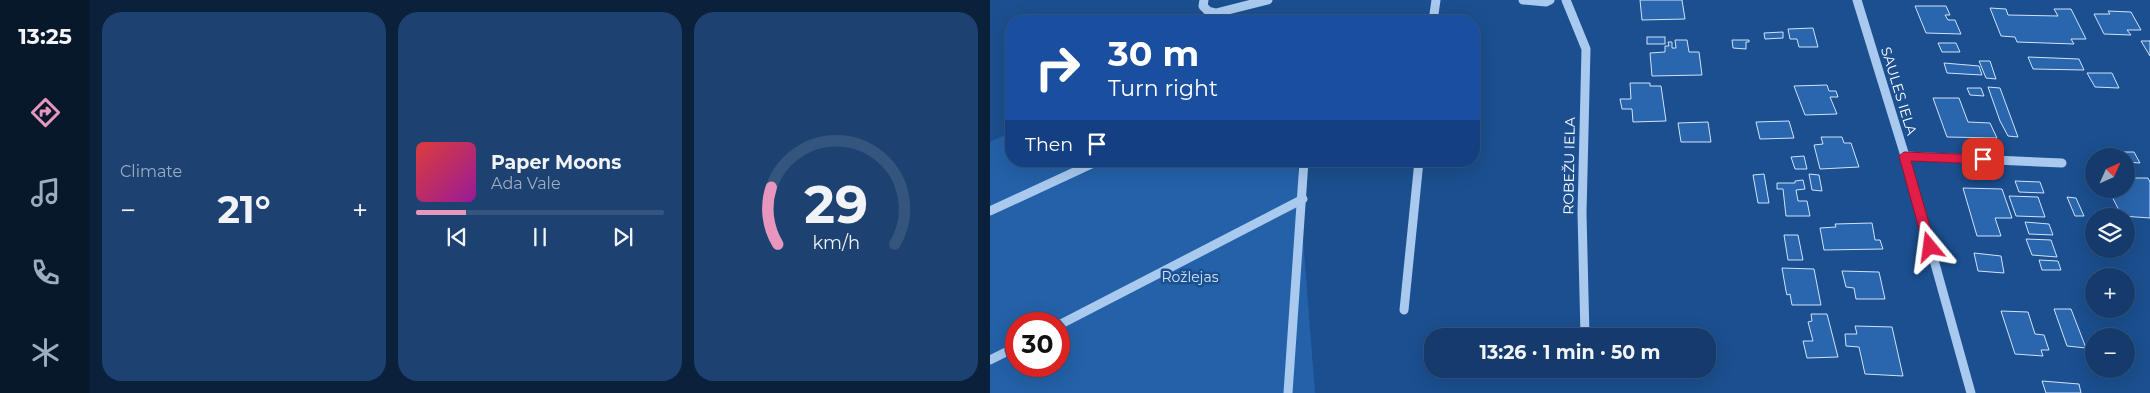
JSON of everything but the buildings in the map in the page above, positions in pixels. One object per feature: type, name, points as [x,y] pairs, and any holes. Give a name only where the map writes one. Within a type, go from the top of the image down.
[{"type":"street","points":[[1204,0],[1203,6],[1208,11],[1216,13],[1268,0]]},
{"type":"street","points":[[1434,15],[1436,0]]},
{"type":"street","points":[[1523,0],[1550,0]]},
{"type":"street","name":"ROBEŽU IELA","points":[[1566,0],[1586,49],[1582,213],[1585,328]]},
{"type":"street","name":"SAULES IELA","points":[[1857,0],[1904,156],[1971,393]]},
{"type":"street","points":[[1904,156],[2062,162]]},
{"type":"street","points":[[990,210],[1085,167]]},
{"type":"street","points":[[1288,393],[1304,167]]},
{"type":"street","points":[[1404,310],[1418,167]]},
{"type":"street","points":[[1070,319],[1303,199]]},
{"type":"street","points":[[990,360],[1005,352]]},
{"type":"green space","name":"Rožlejas","points":[[1005,135],[1005,167],[1297,167],[1315,393],[990,393],[990,142]]},
{"type":"route","points":[[1930,247],[1904,156],[1983,159]]}]
